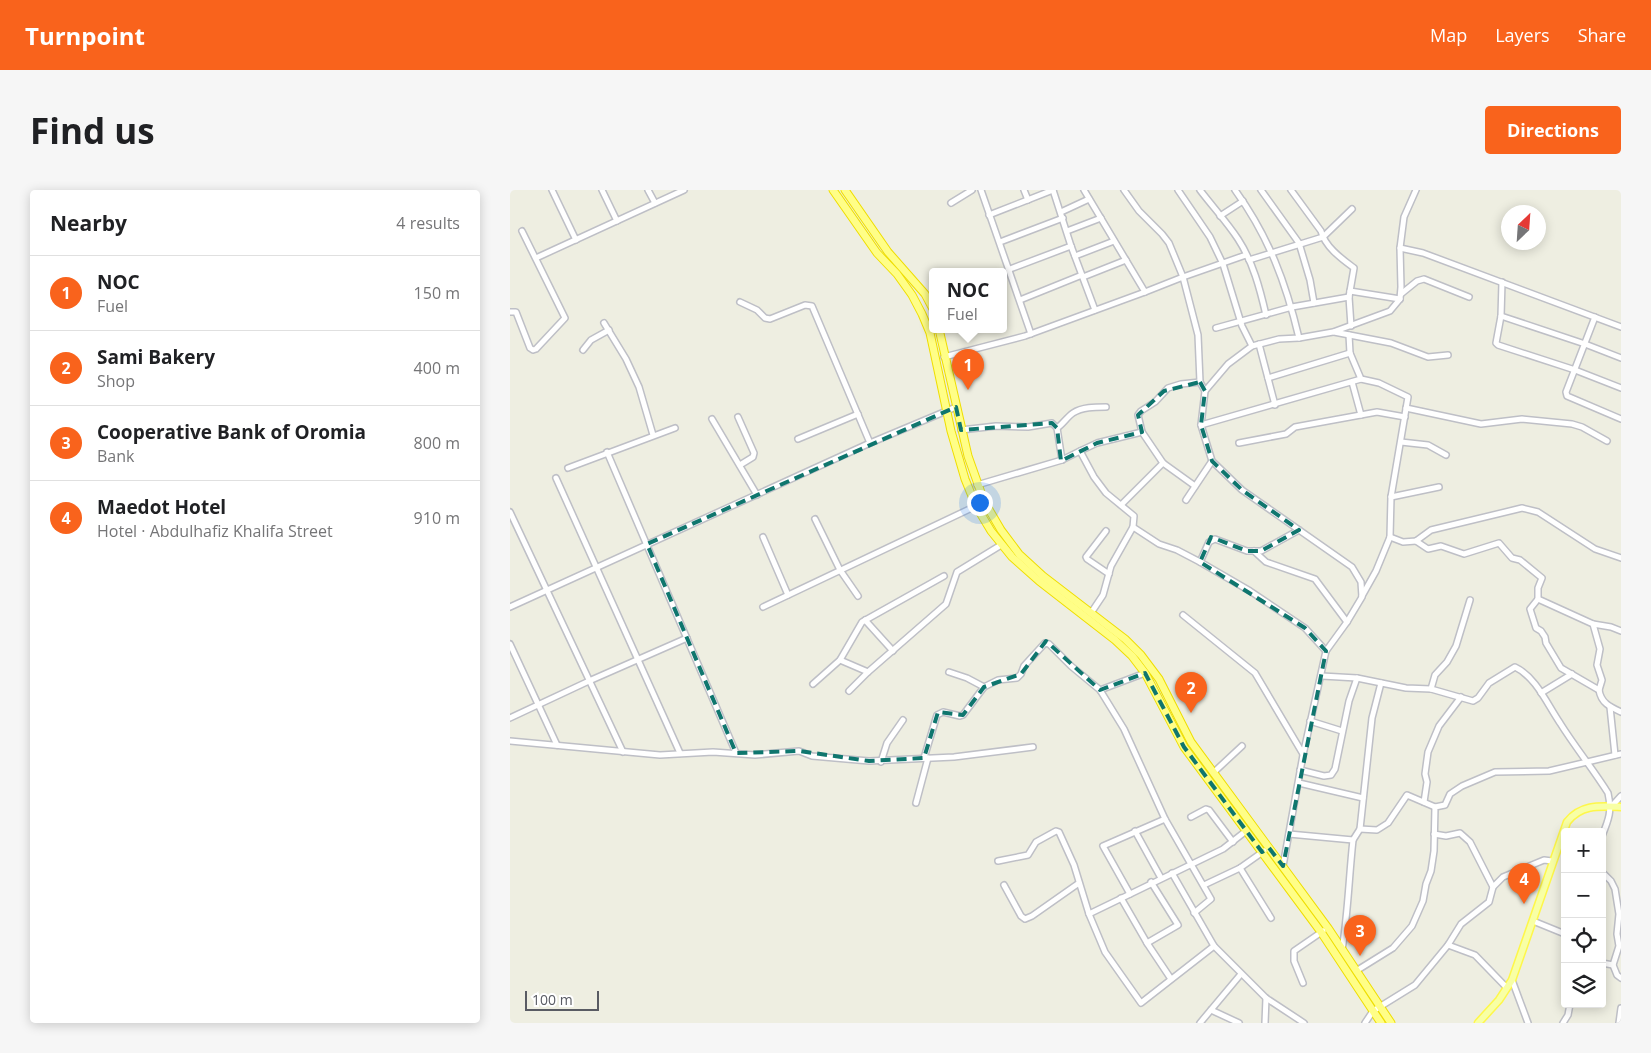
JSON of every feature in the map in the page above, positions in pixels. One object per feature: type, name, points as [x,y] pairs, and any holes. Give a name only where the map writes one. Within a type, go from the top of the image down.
[{"type":"highway","points":[[833,190],[876,253],[897,274],[912,295],[929,331]]},
{"type":"highway","points":[[845,190],[888,252],[925,294],[929,302]]},
{"type":"highway","points":[[930,333],[958,457],[976,506],[1001,545],[1012,557],[1091,613],[1125,639],[1142,655],[1160,679],[1191,742],[1328,928],[1391,1023]]},
{"type":"highway","points":[[940,333],[961,430],[976,485],[992,517],[1010,543],[1041,578],[1132,656],[1145,673],[1184,747],[1321,932],[1381,1023]]},
{"type":"main road","points":[[1478,1023],[1499,1000],[1512,980],[1562,831],[1571,816],[1584,808],[1596,806],[1621,807]]},
{"type":"street","points":[[552,190],[576,240]]},
{"type":"street","points":[[602,190],[617,221]]},
{"type":"street","points":[[648,190],[655,203]]},
{"type":"street","points":[[536,258],[684,190]]},
{"type":"street","points":[[951,203],[972,190]]},
{"type":"street","points":[[981,190],[1031,334]]},
{"type":"street","points":[[1024,190],[1028,200]]},
{"type":"street","points":[[989,215],[1053,190],[1074,256],[1095,310]]},
{"type":"street","points":[[1084,190],[1145,292]]},
{"type":"street","points":[[1124,190],[1139,211],[1169,243],[1183,276],[1198,335],[1200,382],[1205,390]]},
{"type":"street","points":[[1178,190],[1210,237],[1223,264],[1240,322],[1252,346]]},
{"type":"street","points":[[1200,190],[1238,239],[1259,285],[1266,315]]},
{"type":"street","points":[[1235,190],[1256,220],[1272,251],[1292,307],[1299,338]]},
{"type":"street","points":[[1260,190],[1299,243],[1310,280],[1314,303]]},
{"type":"street","points":[[1291,190],[1321,231],[1322,237],[1338,257],[1354,268],[1349,294],[1351,326]]},
{"type":"street","points":[[1400,296],[1400,248],[1404,217],[1416,190]]},
{"type":"street","points":[[1061,212],[1089,199]]},
{"type":"street","points":[[1220,216],[1243,201]]},
{"type":"street","points":[[944,357],[1031,334],[1183,276],[1322,237],[1352,209]]},
{"type":"street","points":[[854,222],[864,217]]},
{"type":"street","points":[[1000,242],[1063,218]]},
{"type":"street","points":[[1067,231],[1101,218]]},
{"type":"street","points":[[510,312],[516,312],[530,348],[533,350],[565,318],[522,231]]},
{"type":"street","points":[[1074,256],[1114,240]]},
{"type":"street","points":[[1010,269],[1071,246]]},
{"type":"street","points":[[1400,248],[1423,253],[1621,327]]},
{"type":"street","points":[[1020,300],[1126,260]]},
{"type":"street","points":[[1362,597],[1361,582],[1352,567],[1242,490],[1212,461],[1201,426],[1205,390],[1228,364],[1252,346],[1279,339],[1299,338],[1334,332],[1390,311],[1400,296],[1420,279],[1469,297]]},
{"type":"street","points":[[1502,282],[1502,316],[1496,343],[1498,346],[1574,370],[1621,388]]},
{"type":"street","points":[[1216,328],[1292,307],[1349,294],[1400,296]]},
{"type":"street","points":[[740,302],[756,310],[765,318],[770,319],[805,306],[812,306],[870,443]]},
{"type":"street","points":[[1502,316],[1621,358]]},
{"type":"street","points":[[1595,317],[1566,392],[1567,396],[1621,419]]},
{"type":"street","points":[[604,322],[626,359],[639,387],[653,435]]},
{"type":"street","points":[[583,350],[591,340],[609,330]]},
{"type":"street","points":[[1334,332],[1391,344],[1428,357],[1448,355]]},
{"type":"street","points":[[1349,335],[1350,353],[1362,379]]},
{"type":"street","points":[[1259,344],[1276,405]]},
{"type":"street","points":[[1268,378],[1350,353]]},
{"type":"street","points":[[1201,426],[1362,379],[1379,383],[1408,397],[1391,498],[1390,537],[1376,571],[1362,597],[1326,651],[1303,755],[1283,866]]},
{"type":"street","points":[[1195,486],[1163,463],[1142,432],[1138,415],[1155,402],[1168,388],[1181,384],[1200,382]]},
{"type":"street","points":[[1352,382],[1361,415]]},
{"type":"street","points":[[510,607],[870,443],[956,407]]},
{"type":"street","points":[[1057,428],[1065,423],[1071,414],[1080,410],[1092,407],[1106,407]]},
{"type":"street","points":[[1406,408],[1481,424],[1522,419],[1572,424],[1582,427],[1607,441]]},
{"type":"street","points":[[1239,443],[1286,434],[1295,427],[1376,412],[1405,417]]},
{"type":"street","points":[[798,439],[858,414]]},
{"type":"street","points":[[738,417],[754,454],[753,457],[740,465]]},
{"type":"street","points":[[712,419],[757,495]]},
{"type":"street","points":[[961,430],[996,426],[1028,427],[1052,423],[1057,428],[1062,460]]},
{"type":"street","points":[[568,468],[675,428]]},
{"type":"street","points":[[976,485],[1062,460],[1097,443],[1142,432]]},
{"type":"street","points":[[1401,442],[1428,445],[1446,455]]},
{"type":"street","points":[[1080,451],[1094,477],[1106,493],[1134,516],[1133,527],[1116,557],[1103,595],[1091,613]]},
{"type":"street","points":[[607,452],[736,753]]},
{"type":"street","points":[[1186,500],[1212,461]]},
{"type":"street","points":[[1121,505],[1163,463]]},
{"type":"street","points":[[556,478],[680,753]]},
{"type":"street","points":[[1391,498],[1439,488]]},
{"type":"street","points":[[763,607],[976,506]]},
{"type":"street","points":[[1390,537],[1403,542],[1416,541],[1431,530],[1522,508],[1538,512],[1595,549],[1621,558]]},
{"type":"street","points":[[510,512],[623,752]]},
{"type":"street","points":[[815,519],[840,570],[858,596]]},
{"type":"street","points":[[1133,527],[1159,544],[1177,550],[1250,591],[1305,628],[1326,651]]},
{"type":"street","points":[[1200,562],[1209,542],[1216,538],[1247,551],[1261,551],[1299,530]]},
{"type":"street","points":[[1106,531],[1086,557],[1109,574]]},
{"type":"street","points":[[763,537],[788,595]]},
{"type":"street","points":[[1416,541],[1428,549],[1441,546],[1464,554],[1498,543],[1512,558],[1520,560],[1542,578],[1538,588],[1538,599],[1530,609],[1536,628],[1545,637],[1546,643],[1561,668],[1599,690]]},
{"type":"street","points":[[849,691],[946,604],[957,572],[1001,545]]},
{"type":"street","points":[[1253,551],[1266,562],[1315,579],[1347,622]]},
{"type":"street","points":[[813,684],[840,660],[859,625],[865,620],[944,576]]},
{"type":"street","points":[[1538,599],[1593,624],[1621,631]]},
{"type":"street","points":[[1430,689],[1435,675],[1456,646],[1470,600]]},
{"type":"street","points":[[1183,615],[1255,673],[1303,755]]},
{"type":"street","points":[[865,620],[893,651]]},
{"type":"street","points":[[1593,624],[1600,649],[1597,665],[1602,680],[1599,690],[1600,697],[1606,705],[1621,712]]},
{"type":"street","points":[[510,718],[687,638]]},
{"type":"street","points":[[916,803],[937,715],[943,712],[963,715],[984,687],[998,680],[1017,678],[1024,666],[1044,643],[1049,644],[1071,666],[1100,690],[1124,729],[1166,819],[1211,899],[1194,913]]},
{"type":"street","points":[[510,644],[557,745]]},
{"type":"street","points":[[840,660],[868,672]]},
{"type":"street","points":[[1322,676],[1357,678],[1406,688],[1430,689],[1474,702],[1489,683],[1515,667],[1524,671],[1541,693],[1608,793],[1611,807],[1610,817],[1605,828]]},
{"type":"street","points":[[949,672],[967,678],[984,687]]},
{"type":"street","points":[[1100,690],[1145,673]]},
{"type":"street","points":[[1541,693],[1572,674]]},
{"type":"street","points":[[1300,770],[1324,776],[1331,775],[1335,769],[1340,751],[1342,731],[1357,678]]},
{"type":"street","points":[[1342,950],[1347,924],[1346,907],[1353,840],[1360,829],[1372,718],[1381,683]]},
{"type":"street","points":[[1424,802],[1426,782],[1424,774],[1428,752],[1439,726],[1461,697]]},
{"type":"street","points":[[1360,829],[1377,830],[1388,823],[1407,795],[1435,807],[1445,805],[1450,794],[1462,786],[1495,772],[1549,771],[1618,755],[1610,707]]},
{"type":"street","points":[[881,762],[888,743],[902,720]]},
{"type":"street","points":[[1310,721],[1342,731]]},
{"type":"street","points":[[510,741],[660,755],[736,753],[755,755],[799,751],[812,756],[881,762],[954,757],[1033,747]]},
{"type":"street","points":[[1213,773],[1242,746]]},
{"type":"street","points":[[1298,783],[1363,798]]},
{"type":"street","points":[[1611,807],[1621,796]]},
{"type":"street","points":[[1356,971],[1393,948],[1412,926],[1423,901],[1431,871],[1435,807]]},
{"type":"street","points":[[1191,817],[1206,809],[1209,810],[1233,842]]},
{"type":"street","points":[[1130,894],[1103,847],[1105,844],[1166,819]]},
{"type":"street","points":[[998,861],[1028,855],[1036,842],[1056,831],[1059,832],[1074,865],[1089,914],[1105,952],[1141,1003],[1214,946]]},
{"type":"street","points":[[1135,831],[1161,878]]},
{"type":"street","points":[[1089,914],[1223,848],[1246,831]]},
{"type":"street","points":[[1289,834],[1353,840]]},
{"type":"street","points":[[1434,834],[1446,836],[1460,834],[1470,842],[1493,887]]},
{"type":"street","points":[[1204,884],[1240,868],[1269,848]]},
{"type":"street","points":[[1366,1023],[1373,1011],[1415,985],[1448,945],[1461,924],[1488,902],[1493,887],[1503,877],[1544,860],[1552,861]]},
{"type":"street","points":[[1240,868],[1271,918]]},
{"type":"street","points":[[1172,873],[1214,946],[1266,998],[1304,1023]]},
{"type":"street","points":[[1603,873],[1611,881],[1619,914],[1618,946],[1612,965],[1617,975],[1621,978]]},
{"type":"street","points":[[1147,943],[1178,926],[1151,882]]},
{"type":"street","points":[[1004,885],[1021,916],[1025,919],[1079,884]]},
{"type":"street","points":[[1614,889],[1621,890]]},
{"type":"street","points":[[1121,898],[1147,943],[1171,979]]},
{"type":"street","points":[[1533,921],[1561,932]]},
{"type":"street","points":[[1303,983],[1294,962],[1294,951],[1328,928]]},
{"type":"street","points":[[1448,945],[1475,955],[1507,988]]},
{"type":"street","points":[[1606,964],[1612,965]]},
{"type":"street","points":[[1200,1023],[1241,974]]},
{"type":"street","points":[[1512,980],[1528,1023]]},
{"type":"street","points":[[1265,1023],[1266,998]]},
{"type":"street","points":[[1563,1023],[1568,1015],[1569,1008]]},
{"type":"street","points":[[1619,1023],[1621,1008]]},
{"type":"street","points":[[1211,1010],[1238,1023]]},
{"type":"highlighted area","points":[[1200,382],[1205,391],[1201,425],[1212,461],[1242,490],[1299,530],[1261,551],[1247,551],[1211,537],[1200,562],[1305,628],[1326,651],[1283,866],[1269,848],[1262,852],[1184,747],[1145,673],[1100,690],[1046,641],[1021,674],[984,687],[963,715],[938,712],[924,758],[869,761],[799,751],[736,753],[647,544],[956,407],[961,430],[1052,423],[1057,428],[1061,461],[1097,443],[1142,432],[1138,415],[1164,391]]},
{"type":"place","name":"NOC","points":[[968,390]]},
{"type":"place","name":"Sami Bakery","points":[[1191,713]]},
{"type":"place","name":"Maedot Hotel","points":[[1524,904]]},
{"type":"place","name":"Cooperative Bank of Oromia","points":[[1360,956]]}]
